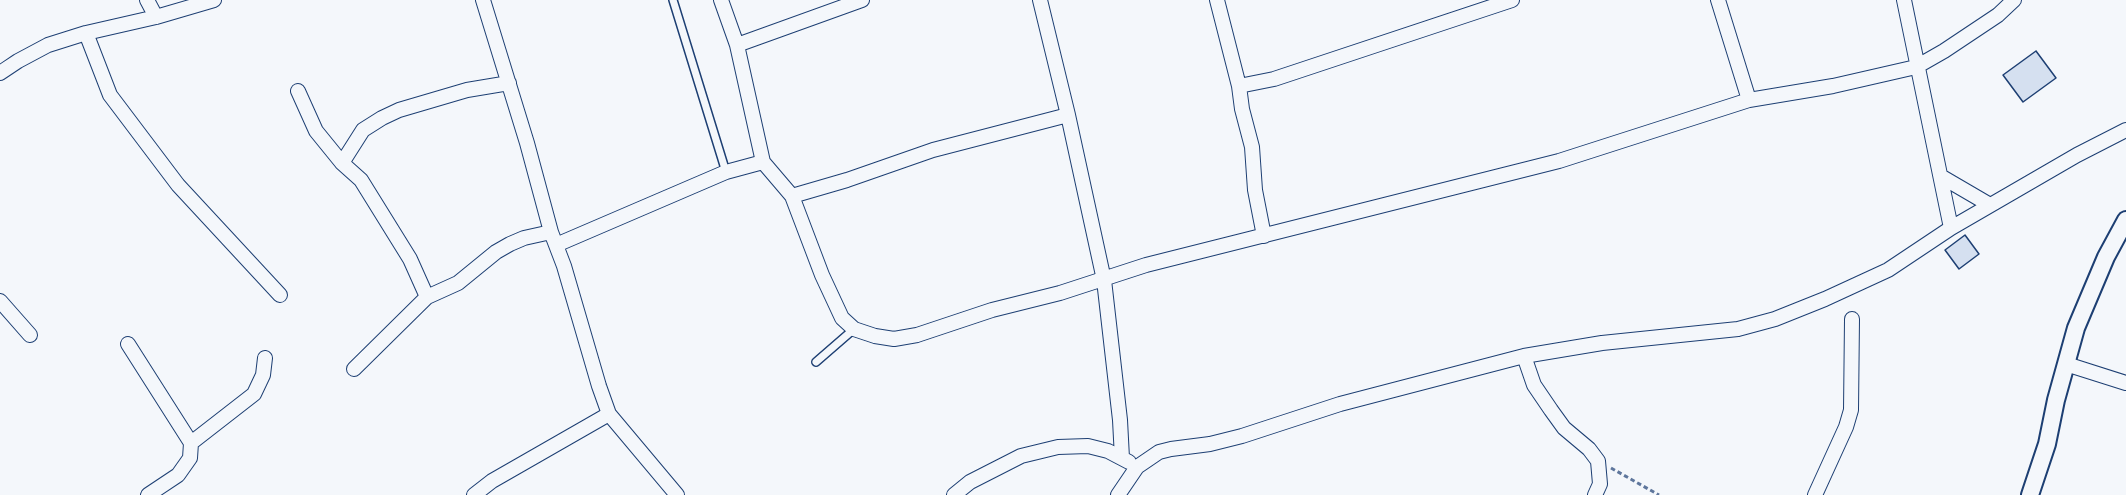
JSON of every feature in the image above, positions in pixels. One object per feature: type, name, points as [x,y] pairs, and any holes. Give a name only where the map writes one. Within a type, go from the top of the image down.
[{"type":"street","points":[[147,0],[156,17]]},
{"type":"street","points":[[0,73],[48,45],[214,0]]},
{"type":"street","points":[[483,0],[609,414],[677,495]]},
{"type":"street","points":[[722,0],[737,45],[763,162],[792,196],[822,275],[842,318],[854,328],[875,336],[894,339],[917,335],[992,310],[1060,293],[1146,265],[1559,161],[1749,100],[1833,86],[1916,67],[1989,21],[2014,0]]},
{"type":"street","points":[[737,45],[862,0]]},
{"type":"street","points":[[1040,0],[1104,279],[1120,420],[1122,458]]},
{"type":"street","points":[[1217,0],[1252,147],[1255,190],[1264,236]]},
{"type":"street","points":[[1239,86],[1274,79],[1512,0]]},
{"type":"street","points":[[1718,0],[1749,100]]},
{"type":"street","points":[[1904,0],[1951,228]]},
{"type":"street","points":[[86,33],[110,95],[178,185],[280,295]]},
{"type":"street","points":[[342,163],[363,130],[382,118],[399,110],[467,90],[509,83]]},
{"type":"street","points":[[298,91],[316,131],[342,163],[361,180],[410,260],[427,297]]},
{"type":"street","points":[[792,196],[847,180],[933,150],[1068,115]]},
{"type":"street","points":[[1118,495],[1137,467],[1159,452],[1171,448],[1210,444],[1242,436],[1340,404],[1524,356],[1602,343],[1738,329],[1774,319],[1888,270],[1990,205],[2126,130]]},
{"type":"street","points":[[354,369],[427,297],[458,283],[496,252],[510,244],[524,238],[554,239],[726,172],[763,162]]},
{"type":"street","points":[[1942,177],[1990,205]]},
{"type":"street","points":[[2030,495],[2047,444],[2076,328],[2091,291],[2126,220]]},
{"type":"street","points":[[0,301],[30,335]]},
{"type":"street","points":[[1815,495],[1846,427],[1851,410],[1852,319]]},
{"type":"street","points":[[128,344],[192,443],[190,458],[178,475],[148,495]]},
{"type":"street","points":[[1524,356],[1533,385],[1564,428],[1589,449],[1598,461],[1600,484],[1595,495]]},
{"type":"street","points":[[192,443],[254,394],[263,375],[265,358]]},
{"type":"street","points":[[2066,364],[2126,383]]},
{"type":"street","points":[[474,495],[492,481],[609,414]]},
{"type":"street","points":[[954,495],[970,482],[1021,456],[1058,447],[1088,446],[1108,451],[1137,467]]},
{"type":"lane","points":[[673,0],[726,172]]},
{"type":"lane","points":[[816,362],[854,328]]},
{"type":"path","points":[[1598,461],[1659,495]]},
{"type":"building","points":[[2036,51],[2056,78],[2023,102],[2003,75]]},
{"type":"building","points":[[1965,235],[1979,254],[1959,269],[1945,250]]}]
